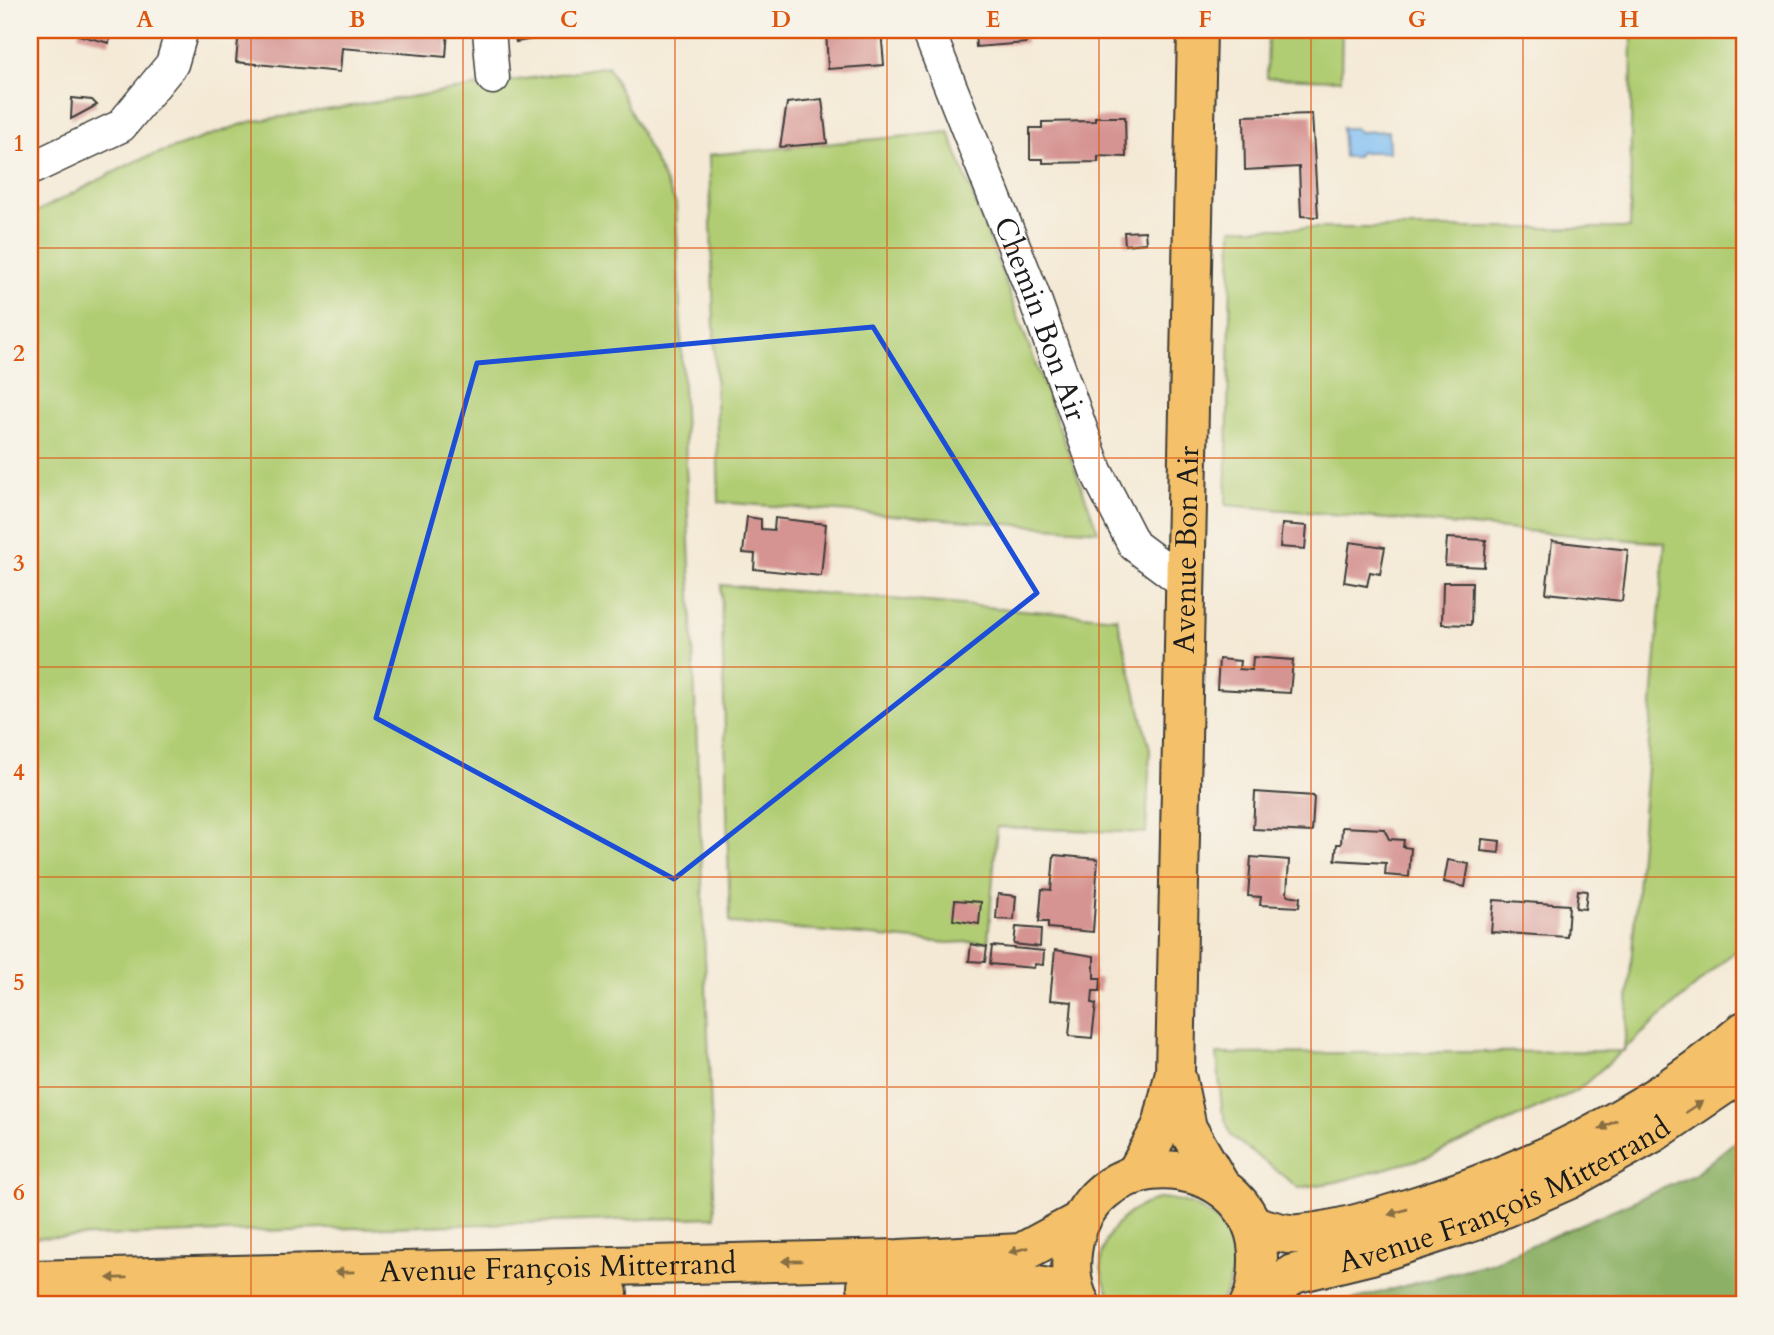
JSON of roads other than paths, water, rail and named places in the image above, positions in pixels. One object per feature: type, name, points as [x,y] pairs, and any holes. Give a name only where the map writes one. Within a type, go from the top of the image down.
[{"type":"main road","name":"Avenue Bon Air","points":[[1135,1175],[1162,1126],[1175,1072],[1197,30]]},
{"type":"main road","name":"Avenue François Mitterrand","points":[[1252,1225],[1296,1235],[1358,1224],[1470,1190],[1569,1146],[1637,1110],[1744,1031]]},
{"type":"main road","name":"Avenue François Mitterrand","points":[[1258,1305],[1293,1274],[1371,1255],[1472,1222],[1570,1180],[1653,1133],[1744,1071]]},
{"type":"main road","name":"Avenue Bon Air","points":[[1175,1072],[1187,1128],[1221,1187]]},
{"type":"main road","points":[[1078,1299],[1073,1245],[1080,1221],[1097,1198],[1119,1181],[1135,1175],[1175,1169],[1199,1175],[1221,1187],[1239,1204],[1252,1225],[1258,1250],[1258,1276],[1249,1305]]},
{"type":"main road","name":"Avenue François Mitterrand","points":[[30,1280],[899,1259],[1021,1253],[1080,1221]]},
{"type":"main road","name":"Avenue François Mitterrand","points":[[106,1305],[1016,1282],[1078,1299]]},
{"type":"street","points":[[30,169],[121,126],[173,64],[182,30]]},
{"type":"street","points":[[489,30],[493,78]]},
{"type":"street","name":"Chemin Bon Air","points":[[928,30],[1032,295],[1096,471],[1134,545],[1186,584]]},
{"type":"water","points":[[1342,128],[1355,128],[1359,132],[1388,131],[1389,152],[1360,152],[1356,157],[1344,157]]}]
